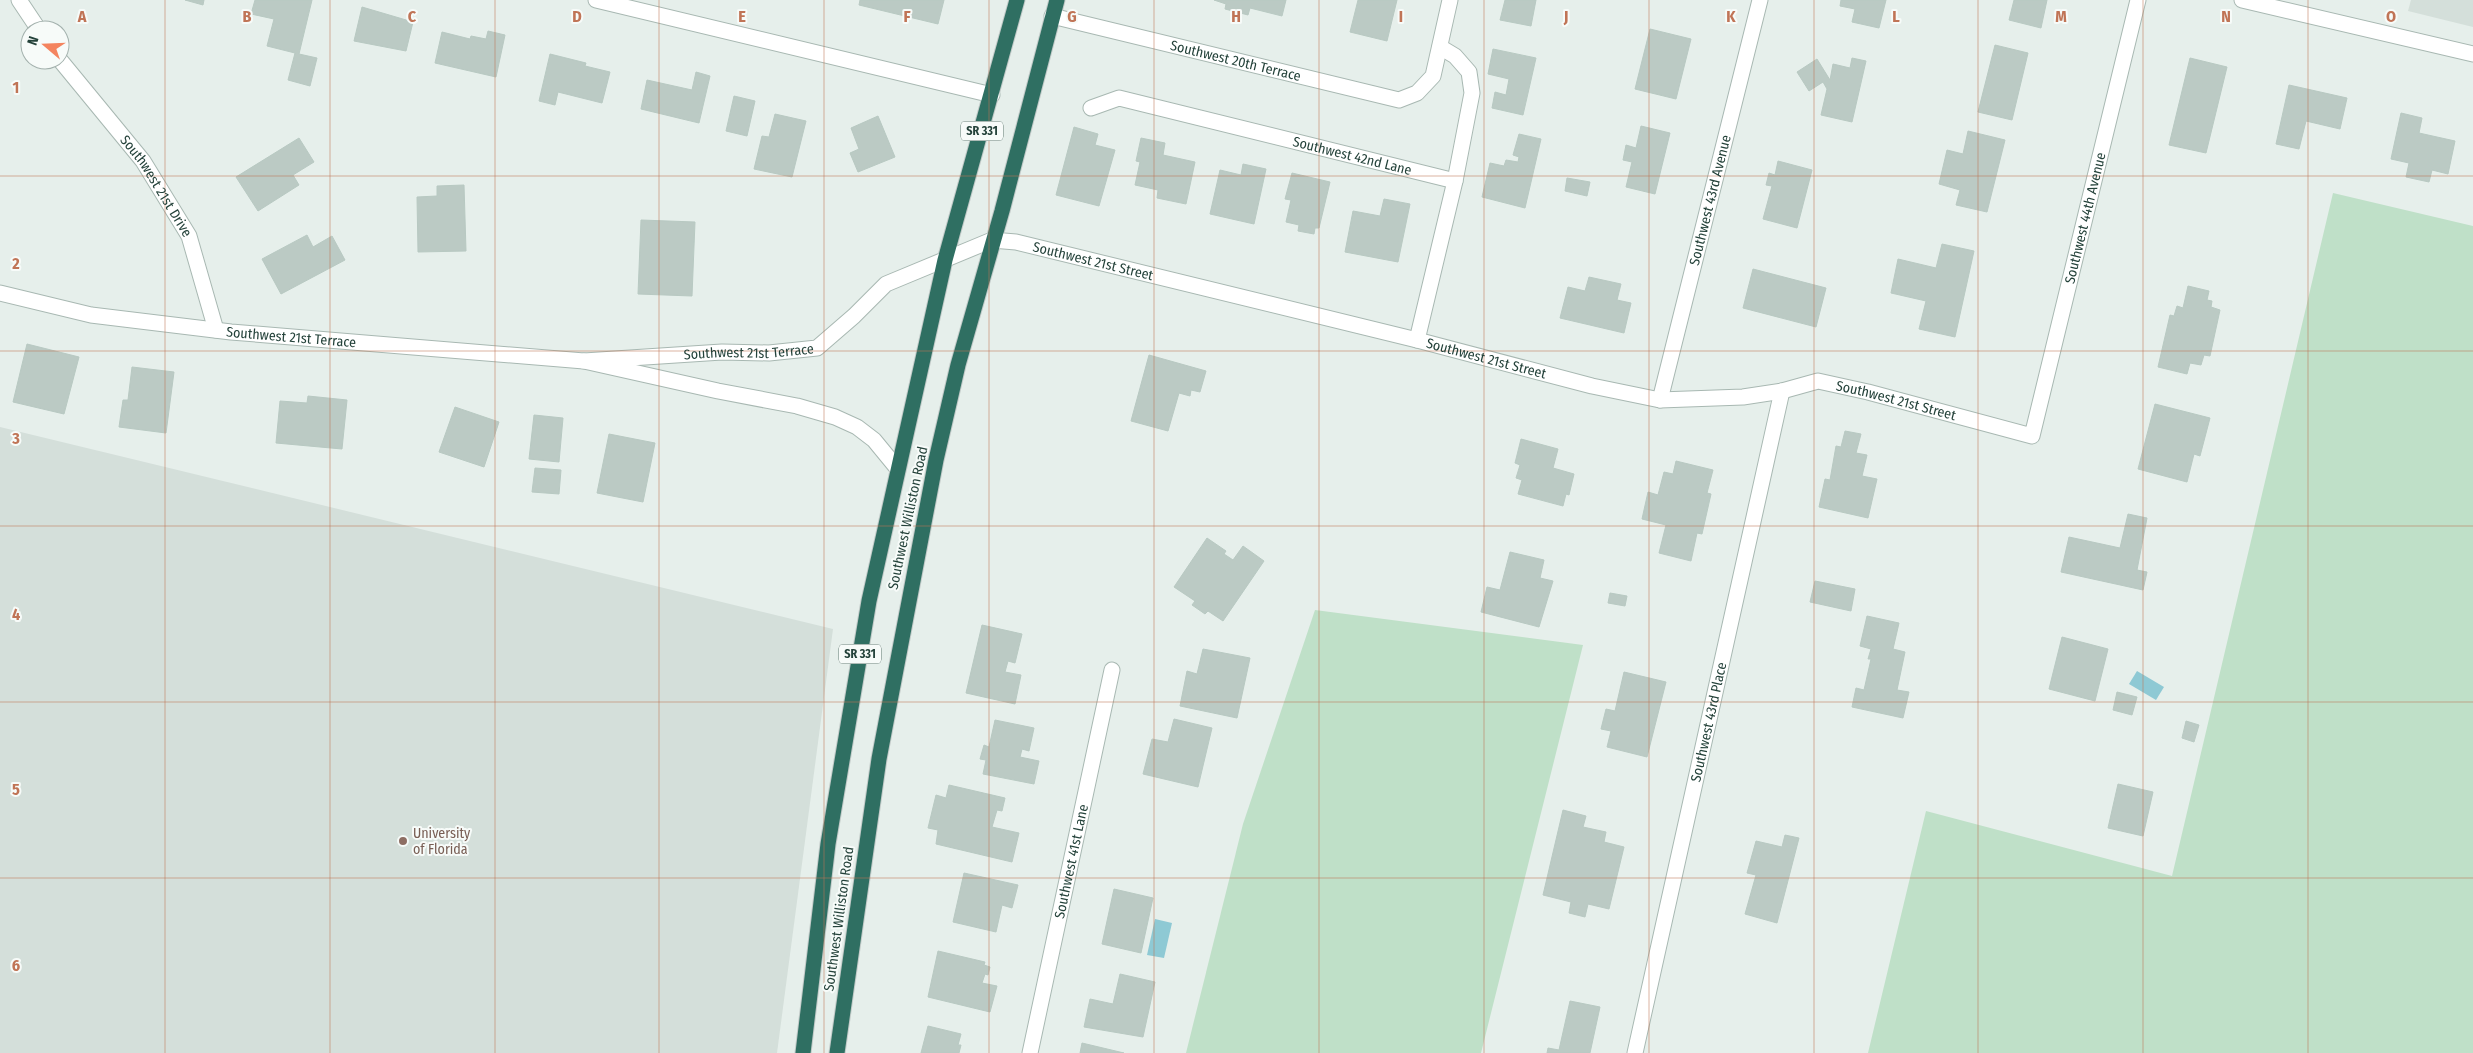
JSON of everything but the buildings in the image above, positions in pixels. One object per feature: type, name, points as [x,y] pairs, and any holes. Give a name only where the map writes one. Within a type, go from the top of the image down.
[{"type":"highway","name":"Southwest Williston Road","points":[[803,1053],[828,844],[869,601],[897,468],[945,260],[1017,0]]},
{"type":"highway","name":"Southwest Williston Road","points":[[838,1053],[864,848],[911,585],[954,384],[1057,0]]},
{"type":"street","points":[[19,0],[32,20]]},
{"type":"street","points":[[596,0],[992,95]]},
{"type":"street","points":[[1418,340],[1455,181],[1472,93],[1468,72],[1455,56],[1440,47],[1450,0]]},
{"type":"street","name":"Southwest 43rd Avenue","points":[[1660,400],[1760,0]]},
{"type":"street","name":"Southwest 44th Avenue","points":[[2032,436],[2138,0]]},
{"type":"street","points":[[2242,0],[2473,54]]},
{"type":"street","name":"Southwest 20th Terrace","points":[[1052,16],[1399,100],[1418,93],[1433,76],[1440,47]]},
{"type":"street","name":"Southwest 21st Drive","points":[[68,70],[143,161],[189,236],[216,330]]},
{"type":"street","name":"Southwest 42nd Lane","points":[[1092,108],[1119,98],[1455,181]]},
{"type":"street","name":"Southwest 21st Street","points":[[945,260],[992,240],[1016,242],[1418,340],[1592,386],[1660,400],[1734,398],[1782,391],[1818,381],[1868,392],[2032,436]]},
{"type":"street","name":"Southwest 21st Terrace","points":[[584,361],[722,352],[769,353],[817,348],[854,316],[886,284],[914,270],[945,260]]},
{"type":"street","name":"Southwest 21st Terrace","points":[[0,293],[91,315],[216,330],[584,361],[718,392],[797,406],[835,417],[857,427],[874,440],[897,468]]},
{"type":"street","name":"Southwest 43rd Place","points":[[1635,1053],[1782,391]]},
{"type":"street","name":"Southwest 41st Lane","points":[[1030,1053],[1112,670]]},
{"type":"shaded area","points":[[2411,0],[2473,0],[2473,27],[2408,11]]},
{"type":"shaded area","name":"University of Florida","points":[[0,427],[833,629],[777,1053],[0,1053]]},
{"type":"green space","points":[[2333,193],[2473,226],[2473,1053],[1868,1053],[1926,811],[2172,876]]},
{"type":"green space","points":[[1315,610],[1583,645],[1481,1053],[1186,1053],[1243,824]]},
{"type":"water","points":[[2137,671],[2164,687],[2156,700],[2129,684]]},
{"type":"water","points":[[1155,919],[1172,923],[1164,958],[1147,955]]},
{"type":"place","name":"University of Florida","points":[[403,841]]}]
